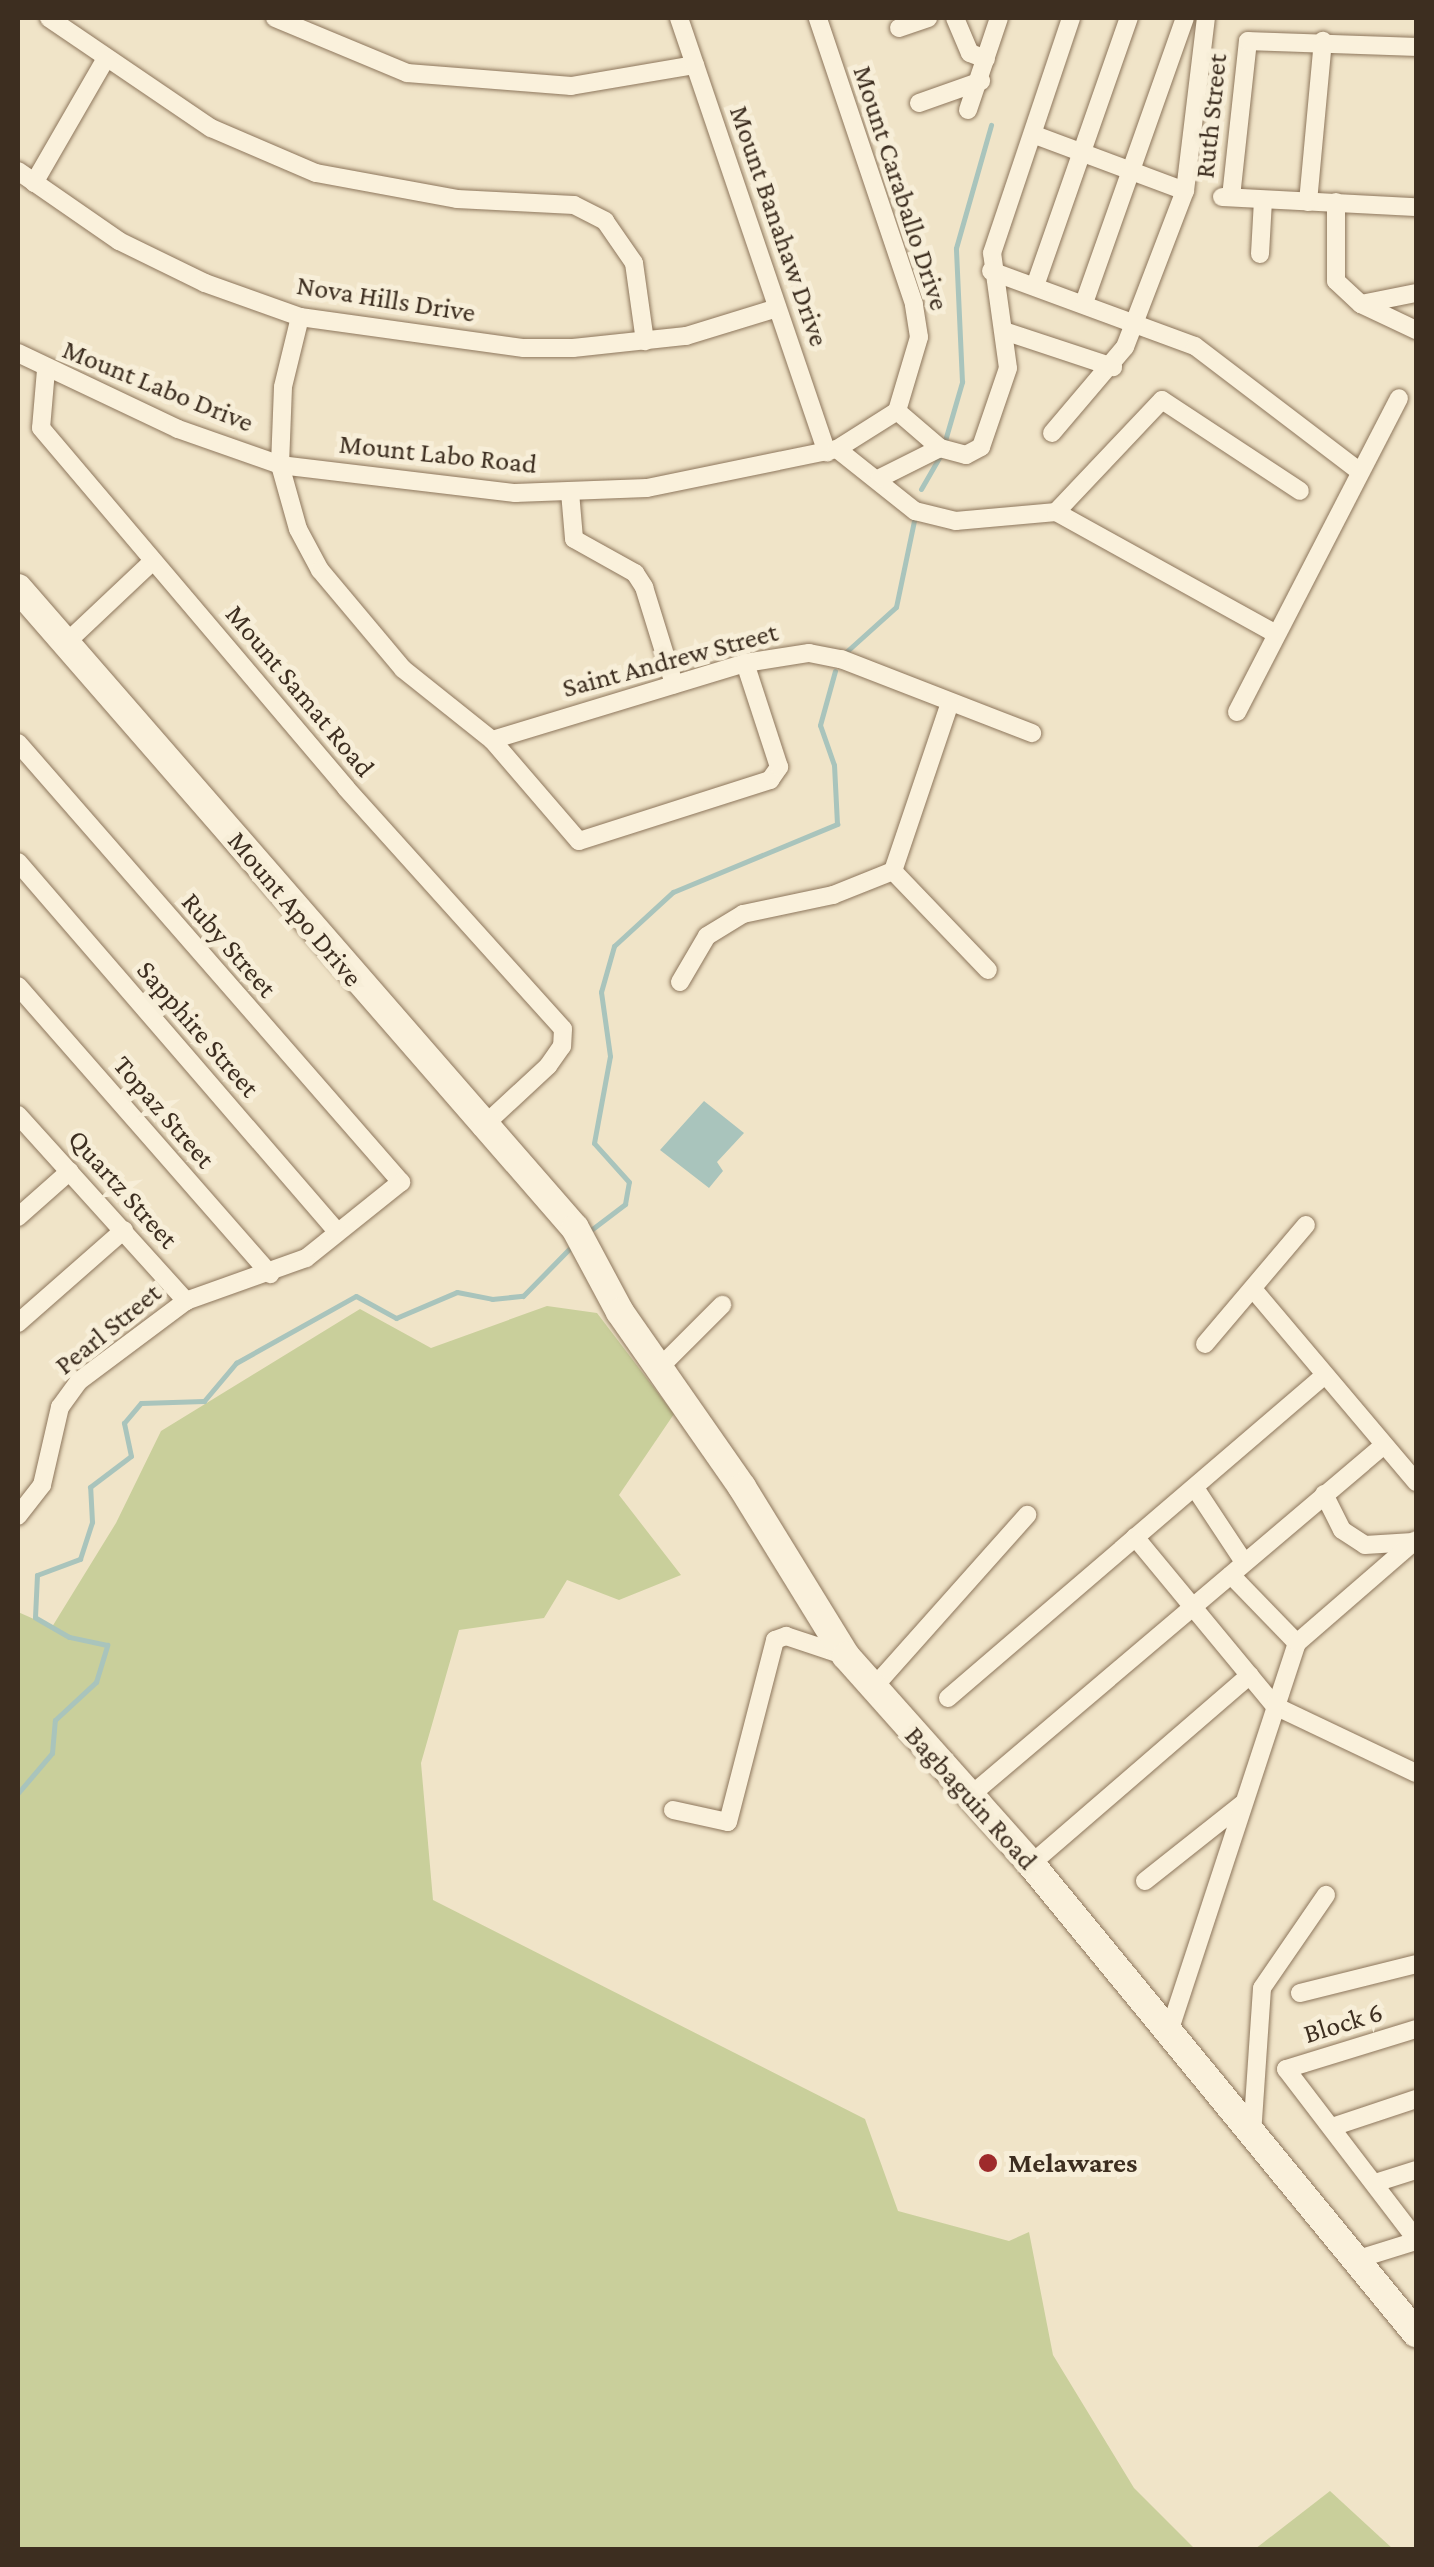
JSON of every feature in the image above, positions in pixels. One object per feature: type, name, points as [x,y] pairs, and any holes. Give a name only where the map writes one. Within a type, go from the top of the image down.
[{"type":"street","points":[[49,18],[105,60],[212,128],[316,173],[458,199],[574,204],[605,221],[634,262],[646,342]]},
{"type":"street","points":[[275,18],[407,73],[570,86],[695,66]]},
{"type":"street","name":"Mount Banahaw Drive","points":[[679,18],[777,308],[832,451]]},
{"type":"street","name":"Mount Caraballo Drive","points":[[818,18],[914,304],[920,337],[898,412]]},
{"type":"street","points":[[898,28],[928,18]]},
{"type":"street","points":[[955,18],[970,53],[986,59]]},
{"type":"street","points":[[968,110],[981,81],[999,18]]},
{"type":"street","points":[[832,451],[898,412],[940,448],[966,454],[981,447],[1008,368],[992,252],[1071,18]]},
{"type":"street","points":[[1036,283],[1129,18]]},
{"type":"street","points":[[1084,303],[1185,18]]},
{"type":"street","points":[[1052,433],[1112,366],[1136,322],[1185,191],[1206,18]]},
{"type":"street","name":"Ruth Street","points":[[1264,200],[1225,197],[1242,49],[1248,41],[1323,41]]},
{"type":"street","points":[[1308,202],[1323,41],[1416,46]]},
{"type":"street","points":[[34,183],[105,60]]},
{"type":"street","points":[[919,103],[981,81]]},
{"type":"street","points":[[1034,135],[1185,191]]},
{"type":"street","name":"Nova Hills Drive","points":[[18,171],[119,241],[205,283],[300,317],[524,348],[646,342],[777,308]]},
{"type":"street","points":[[1260,254],[1264,200],[1416,207]]},
{"type":"street","points":[[1336,202],[1336,280],[1361,304],[1416,330]]},
{"type":"street","points":[[992,270],[1036,283],[1195,346],[1360,471]]},
{"type":"street","points":[[1361,304],[1416,293]]},
{"type":"street","points":[[300,317],[283,387],[280,465],[298,529],[320,570],[403,669],[492,740],[579,840],[753,788],[779,767],[745,663]]},
{"type":"street","points":[[1004,331],[1112,366]]},
{"type":"street","name":"Mount Labo Drive","points":[[18,354],[46,370],[280,465]]},
{"type":"street","name":"Mount Samat Road","points":[[46,370],[40,428],[563,1029],[562,1046],[548,1066],[481,1128]]},
{"type":"street","points":[[1237,712],[1399,398]]},
{"type":"street","points":[[1056,512],[1162,400],[1300,491]]},
{"type":"street","points":[[880,478],[940,448]]},
{"type":"street","points":[[832,451],[880,478],[915,510],[956,521],[1056,512],[1276,634]]},
{"type":"street","name":"Mount Labo Road","points":[[280,465],[514,493],[570,492],[704,480],[832,451]]},
{"type":"street","points":[[570,492],[574,539],[635,573],[644,587],[674,684]]},
{"type":"street","points":[[68,642],[153,561]]},
{"type":"street","name":"Mount Apo Drive","points":[[18,588],[481,1128],[575,1228]]},
{"type":"street","name":"Saint Andrew Street","points":[[492,740],[776,654],[841,659],[1032,733]]},
{"type":"street","points":[[893,871],[950,704]]},
{"type":"street","name":"Ruby Street","points":[[18,743],[401,1182]]},
{"type":"street","name":"Sapphire Street","points":[[18,862],[337,1231]]},
{"type":"street","points":[[893,871],[988,970]]},
{"type":"street","points":[[680,982],[707,936],[743,914],[832,894],[893,871]]},
{"type":"street","name":"Topaz Street","points":[[18,986],[270,1274]]},
{"type":"street","name":"Quartz Street","points":[[18,1115],[186,1301]]},
{"type":"street","points":[[18,1217],[70,1171]]},
{"type":"street","name":"Pearl Street","points":[[18,1515],[42,1485],[60,1407],[70,1394],[186,1301],[306,1258],[401,1182]]},
{"type":"street","points":[[1206,1344],[1306,1225]]},
{"type":"street","name":"Bagbaguin Road","points":[[575,1228],[658,1369],[742,1487],[846,1656],[1032,1864],[1416,2333]]},
{"type":"street","points":[[18,1323],[124,1230]]},
{"type":"street","points":[[1253,1289],[1323,1378],[1416,1482]]},
{"type":"street","points":[[658,1369],[722,1305]]},
{"type":"street","points":[[948,1698],[1323,1378]]},
{"type":"street","points":[[971,1796],[1384,1445]]},
{"type":"street","points":[[1194,1488],[1237,1569],[1298,1644]]},
{"type":"street","points":[[1324,1494],[1342,1530],[1366,1544],[1415,1541]]},
{"type":"street","points":[[873,1688],[1028,1515]]},
{"type":"street","points":[[1136,1537],[1275,1706],[1416,1774]]},
{"type":"street","points":[[1169,2032],[1298,1644],[1415,1541]]},
{"type":"street","points":[[673,1810],[728,1822],[775,1640],[786,1636],[846,1656]]},
{"type":"street","points":[[1032,1864],[1250,1675]]},
{"type":"street","points":[[1145,1881],[1242,1803]]},
{"type":"street","points":[[1252,2135],[1262,1988],[1326,1896]]},
{"type":"street","points":[[1300,1993],[1416,1964]]},
{"type":"street","name":"Block 6","points":[[1332,2127],[1286,2069],[1416,2030]]},
{"type":"street","points":[[1355,2260],[1416,2240],[1332,2127],[1416,2099]]},
{"type":"street","points":[[1375,2183],[1416,2170]]},
{"type":"green space","points":[[547,1306],[597,1313],[674,1414],[619,1495],[681,1575],[619,1600],[567,1580],[544,1618],[459,1630],[421,1763],[433,1900],[865,2119],[898,2211],[1009,2241],[1029,2232],[1053,2355],[1134,2488],[1195,2549],[18,2549],[18,1612],[52,1627],[116,1523],[161,1431],[360,1309],[431,1348]]},
{"type":"green space","points":[[1330,2491],[1393,2549],[1255,2549]]},
{"type":"water","points":[[704,1101],[744,1133],[717,1162],[723,1171],[709,1188],[660,1150]]},
{"type":"waterway","points":[[944,444],[962,382],[956,248],[991,125]]},
{"type":"waterway","points":[[921,489],[940,456]]},
{"type":"waterway","points":[[846,652],[896,607],[914,521]]},
{"type":"waterway","points":[[587,1233],[625,1204],[629,1182],[594,1143],[610,1056],[601,992],[614,946],[673,892],[837,824],[834,765],[820,725],[835,671]]},
{"type":"waterway","points":[[18,1793],[52,1753],[55,1720],[96,1682],[107,1645],[69,1637],[35,1617],[37,1575],[80,1559],[92,1522],[90,1487],[131,1456],[124,1423],[141,1403],[204,1401],[236,1363],[356,1296],[396,1318],[457,1292],[492,1299],[523,1296],[573,1245]]},
{"type":"place","name":"Melawares","points":[[988,2163]]}]
